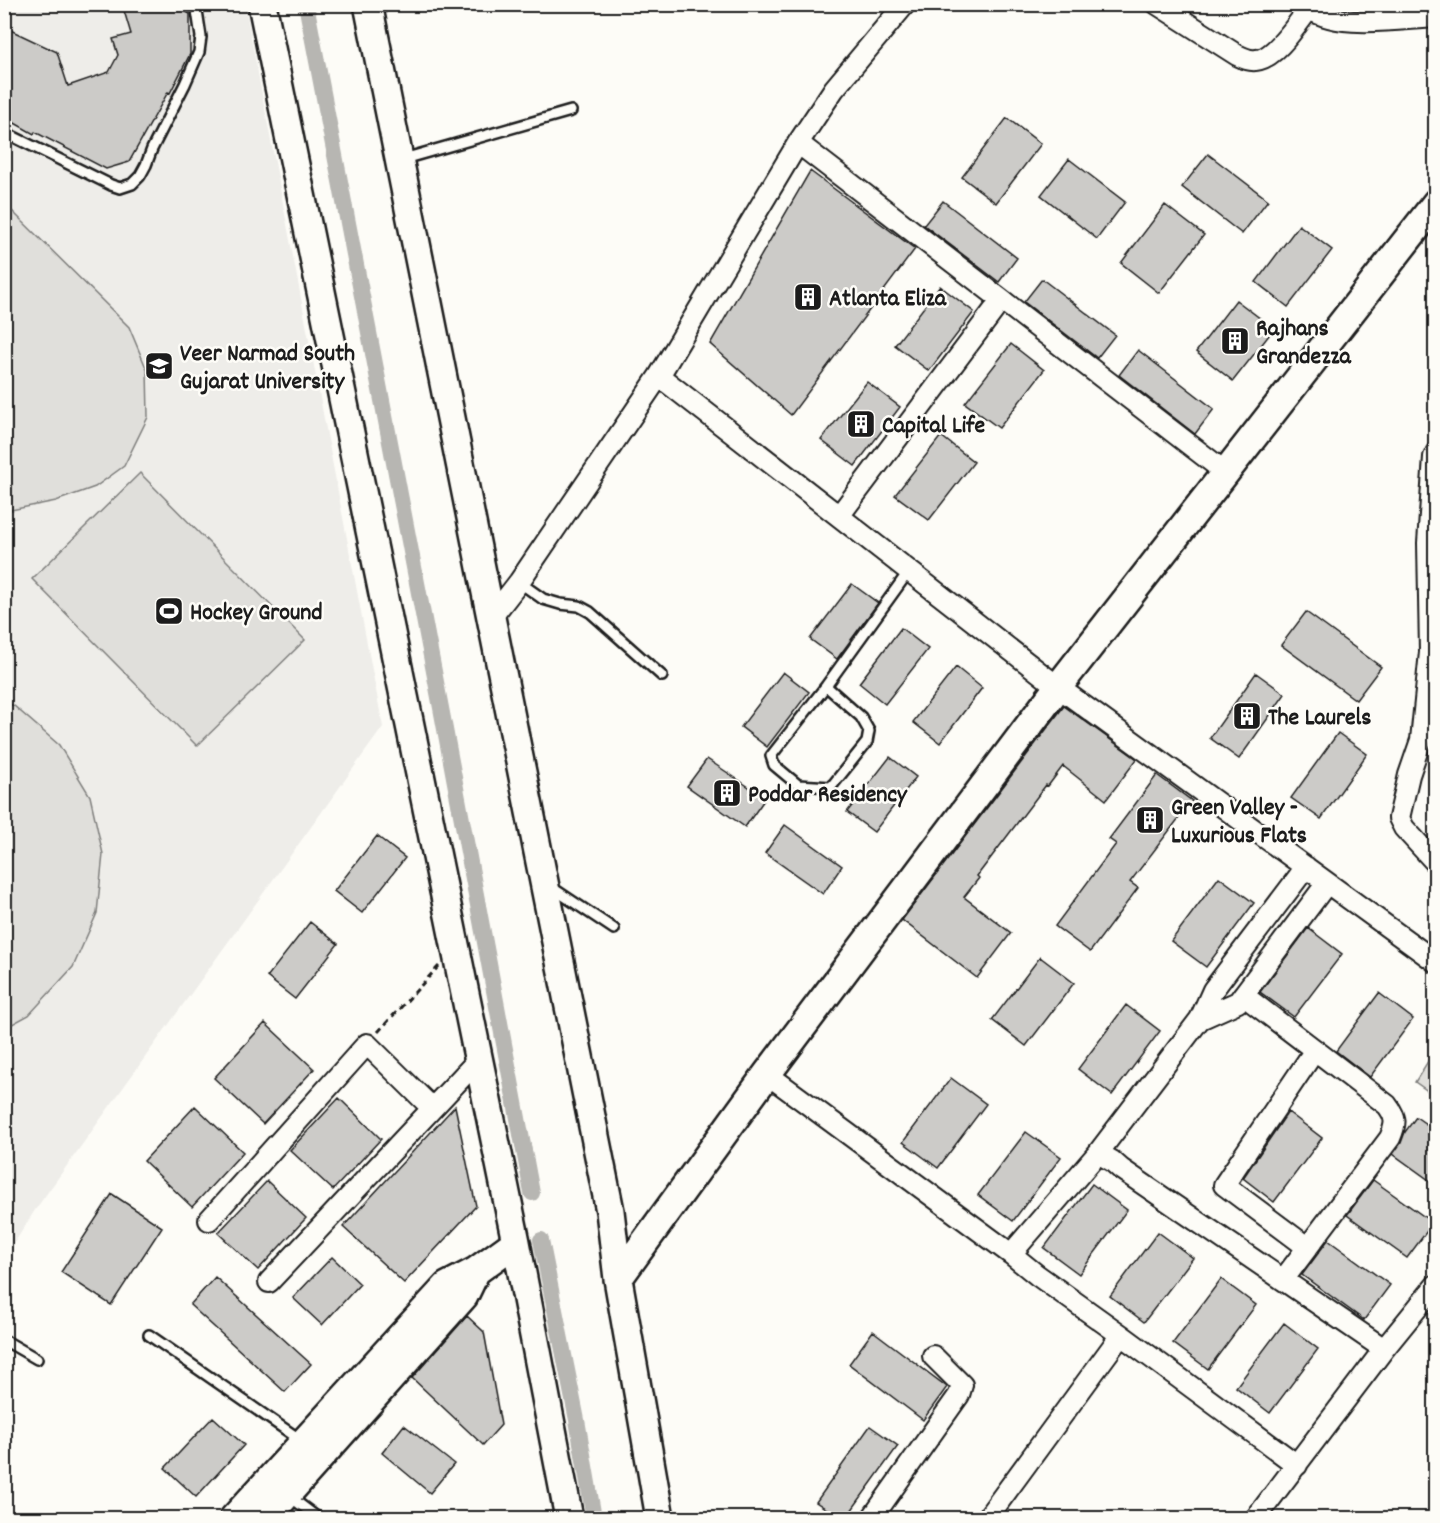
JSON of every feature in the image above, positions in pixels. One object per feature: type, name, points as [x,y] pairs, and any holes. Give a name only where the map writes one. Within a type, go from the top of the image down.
[{"type":"street","points":[[262,4],[516,1242],[569,1518]]},
{"type":"street","points":[[368,4],[610,1211],[618,1278],[660,1518]]},
{"type":"street","points":[[492,618],[659,376],[798,143],[834,90],[905,4]]},
{"type":"street","points":[[1157,4],[1248,60],[1257,60],[1272,53],[1305,7],[1323,16],[1353,22],[1436,17]]},
{"type":"street","points":[[798,143],[1225,472]]},
{"type":"street","points":[[618,1278],[767,1074],[1058,687],[1436,203]]},
{"type":"street","points":[[839,516],[994,310]]},
{"type":"street","points":[[659,376],[1058,687],[1436,962]]},
{"type":"street","points":[[1435,456],[1432,547],[1433,655],[1421,740],[1409,775],[1399,818],[1404,828],[1436,863]]},
{"type":"street","points":[[1421,740],[1436,754]]},
{"type":"street","points":[[1011,1254],[1098,1153],[1200,1019],[1213,990],[1306,867]]},
{"type":"street","points":[[1200,1019],[1238,1002],[1327,883]]},
{"type":"street","points":[[1243,995],[1388,1105],[1394,1113],[1395,1126],[1390,1138],[1283,1280]]},
{"type":"street","points":[[209,1220],[367,1044],[432,1108]]},
{"type":"street","points":[[1307,1247],[1224,1185],[1315,1050]]},
{"type":"street","points":[[269,1282],[478,1060]]},
{"type":"street","points":[[767,1074],[1297,1465]]},
{"type":"street","points":[[1098,1153],[1384,1350]]},
{"type":"street","points":[[234,1518],[447,1286],[476,1271],[516,1242]]},
{"type":"street","points":[[266,1518],[464,1296],[476,1271]]},
{"type":"street","points":[[1256,1518],[1436,1285]]},
{"type":"street","points":[[987,1518],[1121,1335]]},
{"type":"street","points":[[872,1518],[959,1395],[962,1385],[933,1356]]},
{"type":"lane","points":[[4,132],[111,185],[120,188],[132,184],[146,165],[199,52],[201,37],[196,4]]},
{"type":"lane","points":[[399,160],[571,111]]},
{"type":"lane","points":[[826,687],[861,717],[869,731],[867,742],[831,787],[798,785],[774,765],[771,756],[826,687],[909,571]]},
{"type":"lane","points":[[519,582],[543,599],[579,606],[590,612],[662,676]]},
{"type":"lane","points":[[544,882],[614,929]]},
{"type":"lane","points":[[149,1335],[304,1443]]},
{"type":"lane","points":[[4,1340],[38,1359]]},
{"type":"lane","points":[[287,1495],[318,1518]]},
{"type":"path","points":[[367,1044],[455,949]]},
{"type":"shaded area","name":"Veer Narmad South Gujarat University","points":[[5,5],[245,5],[383,727],[35,1210],[5,1258]]},
{"type":"shaded area","points":[[5,204],[129,327],[147,370],[148,417],[124,466],[95,487],[56,501],[11,510],[4,507]]},
{"type":"shaded area","points":[[140,473],[305,640],[197,746],[32,579]]},
{"type":"shaded area","points":[[5,702],[14,706],[59,745],[90,796],[103,854],[97,913],[73,967],[29,1015],[5,1028]]},
{"type":"shaded area","points":[[1435,1050],[1435,1096],[1415,1082]]},
{"type":"building","points":[[122,4],[173,4],[190,14],[190,54],[129,162],[106,169],[4,117],[4,27],[57,52],[68,86],[109,72],[118,55],[113,39],[131,34]]},
{"type":"building","points":[[1007,118],[1041,144],[996,203],[962,177]]},
{"type":"building","points":[[1208,154],[1268,200],[1242,234],[1182,187]]},
{"type":"building","points":[[1069,159],[1125,202],[1097,239],[1041,195]]},
{"type":"building","name":"Atlanta Eliza","points":[[810,171],[915,249],[791,415],[710,344]]},
{"type":"building","points":[[943,201],[1017,258],[999,282],[924,225]]},
{"type":"building","points":[[1165,205],[1204,235],[1159,293],[1121,263]]},
{"type":"building","points":[[1299,225],[1332,250],[1288,307],[1256,282]]},
{"type":"building","points":[[1042,279],[1115,335],[1097,358],[1024,302]]},
{"type":"building","points":[[940,286],[974,312],[929,371],[895,345]]},
{"type":"building","name":"Rajhans Grandezza","points":[[1236,300],[1274,329],[1233,381],[1196,352]]},
{"type":"building","points":[[1011,344],[1044,370],[999,428],[965,403]]},
{"type":"building","points":[[1138,350],[1214,409],[1195,434],[1119,375]]},
{"type":"building","name":"Capital Life","points":[[867,382],[900,407],[855,466],[821,440]]},
{"type":"building","points":[[941,436],[974,462],[929,520],[895,495]]},
{"type":"building","points":[[852,584],[878,603],[837,659],[810,639]]},
{"type":"building","points":[[1306,612],[1381,667],[1356,700],[1281,645]]},
{"type":"building","points":[[901,628],[928,649],[885,704],[859,683]]},
{"type":"building","points":[[956,667],[982,688],[940,743],[913,722]]},
{"type":"building","points":[[783,672],[809,692],[767,747],[741,727]]},
{"type":"building","name":"The Laurels","points":[[1256,673],[1285,694],[1239,759],[1210,738]]},
{"type":"building","points":[[1064,706],[1137,759],[1106,800],[1063,766],[977,876],[979,878],[964,897],[1011,933],[977,978],[902,920]]},
{"type":"building","points":[[1338,733],[1367,754],[1321,819],[1291,798]]},
{"type":"building","points":[[890,757],[916,777],[874,832],[847,812]]},
{"type":"building","name":"Poddar Residency","points":[[707,759],[764,800],[745,827],[687,786]]},
{"type":"building","points":[[1157,775],[1192,801],[1130,882],[1138,888],[1090,952],[1055,926],[1116,844],[1109,839]]},
{"type":"building","points":[[785,825],[842,866],[823,894],[765,853]]},
{"type":"building","points":[[377,836],[405,858],[362,913],[334,891]]},
{"type":"building","points":[[1219,877],[1254,903],[1206,967],[1171,941]]},
{"type":"building","points":[[310,922],[338,944],[295,999],[267,977]]},
{"type":"building","points":[[1308,928],[1342,954],[1294,1017],[1260,992]]},
{"type":"building","points":[[1040,957],[1074,983],[1026,1046],[992,1020]]},
{"type":"building","points":[[1379,993],[1413,1019],[1370,1077],[1336,1051]]},
{"type":"building","points":[[1126,1005],[1160,1031],[1112,1095],[1078,1069]]},
{"type":"building","points":[[265,1023],[314,1069],[263,1124],[214,1078]]},
{"type":"building","points":[[951,1078],[986,1104],[938,1168],[903,1142]]},
{"type":"building","points":[[339,1098],[381,1139],[333,1190],[290,1150]]},
{"type":"building","points":[[195,1106],[243,1152],[192,1207],[144,1161]]},
{"type":"building","points":[[455,1106],[476,1206],[404,1283],[343,1227]]},
{"type":"building","points":[[1288,1112],[1322,1138],[1274,1202],[1243,1178]]},
{"type":"building","points":[[1416,1117],[1436,1131],[1436,1185],[1393,1154]]},
{"type":"building","points":[[1026,1132],[1061,1157],[1013,1221],[978,1195]]},
{"type":"building","points":[[1373,1180],[1433,1223],[1407,1258],[1347,1215]]},
{"type":"building","points":[[267,1181],[306,1218],[258,1270],[218,1233]]},
{"type":"building","points":[[1092,1184],[1127,1210],[1079,1274],[1044,1248]]},
{"type":"building","points":[[112,1194],[162,1227],[111,1305],[61,1272]]},
{"type":"building","points":[[1158,1232],[1193,1258],[1144,1322],[1110,1296]]},
{"type":"building","points":[[1328,1240],[1390,1285],[1364,1320],[1302,1275]]},
{"type":"building","points":[[332,1257],[360,1284],[322,1325],[293,1298]]},
{"type":"building","points":[[215,1277],[311,1364],[285,1392],[190,1305]]},
{"type":"building","points":[[1221,1279],[1256,1305],[1208,1369],[1173,1343]]},
{"type":"building","points":[[467,1316],[484,1332],[501,1425],[483,1445],[412,1378]]},
{"type":"building","points":[[1284,1323],[1318,1349],[1270,1413],[1236,1387]]},
{"type":"building","points":[[873,1331],[947,1387],[923,1420],[849,1364]]},
{"type":"building","points":[[213,1417],[244,1445],[196,1497],[165,1468]]},
{"type":"building","points":[[404,1425],[454,1464],[430,1493],[382,1453]]},
{"type":"building","points":[[870,1426],[898,1446],[846,1518],[840,1518],[816,1502]]},
{"type":"waterway","points":[[306,4],[532,1193]]},
{"type":"waterway","points":[[541,1240],[594,1518]]},
{"type":"place","name":"Atlanta Eliza","points":[[808,297]]},
{"type":"place","name":"Rajhans Grandezza","points":[[1235,341]]},
{"type":"place","name":"Veer Narmad South Gujarat University","points":[[159,366]]},
{"type":"place","name":"Capital Life","points":[[861,424]]},
{"type":"place","name":"Hockey Ground","points":[[169,611]]},
{"type":"place","name":"The Laurels","points":[[1247,716]]},
{"type":"place","name":"Poddar Residency","points":[[727,793]]},
{"type":"place","name":"Green Valley - Luxurious Flats","points":[[1150,820]]}]
